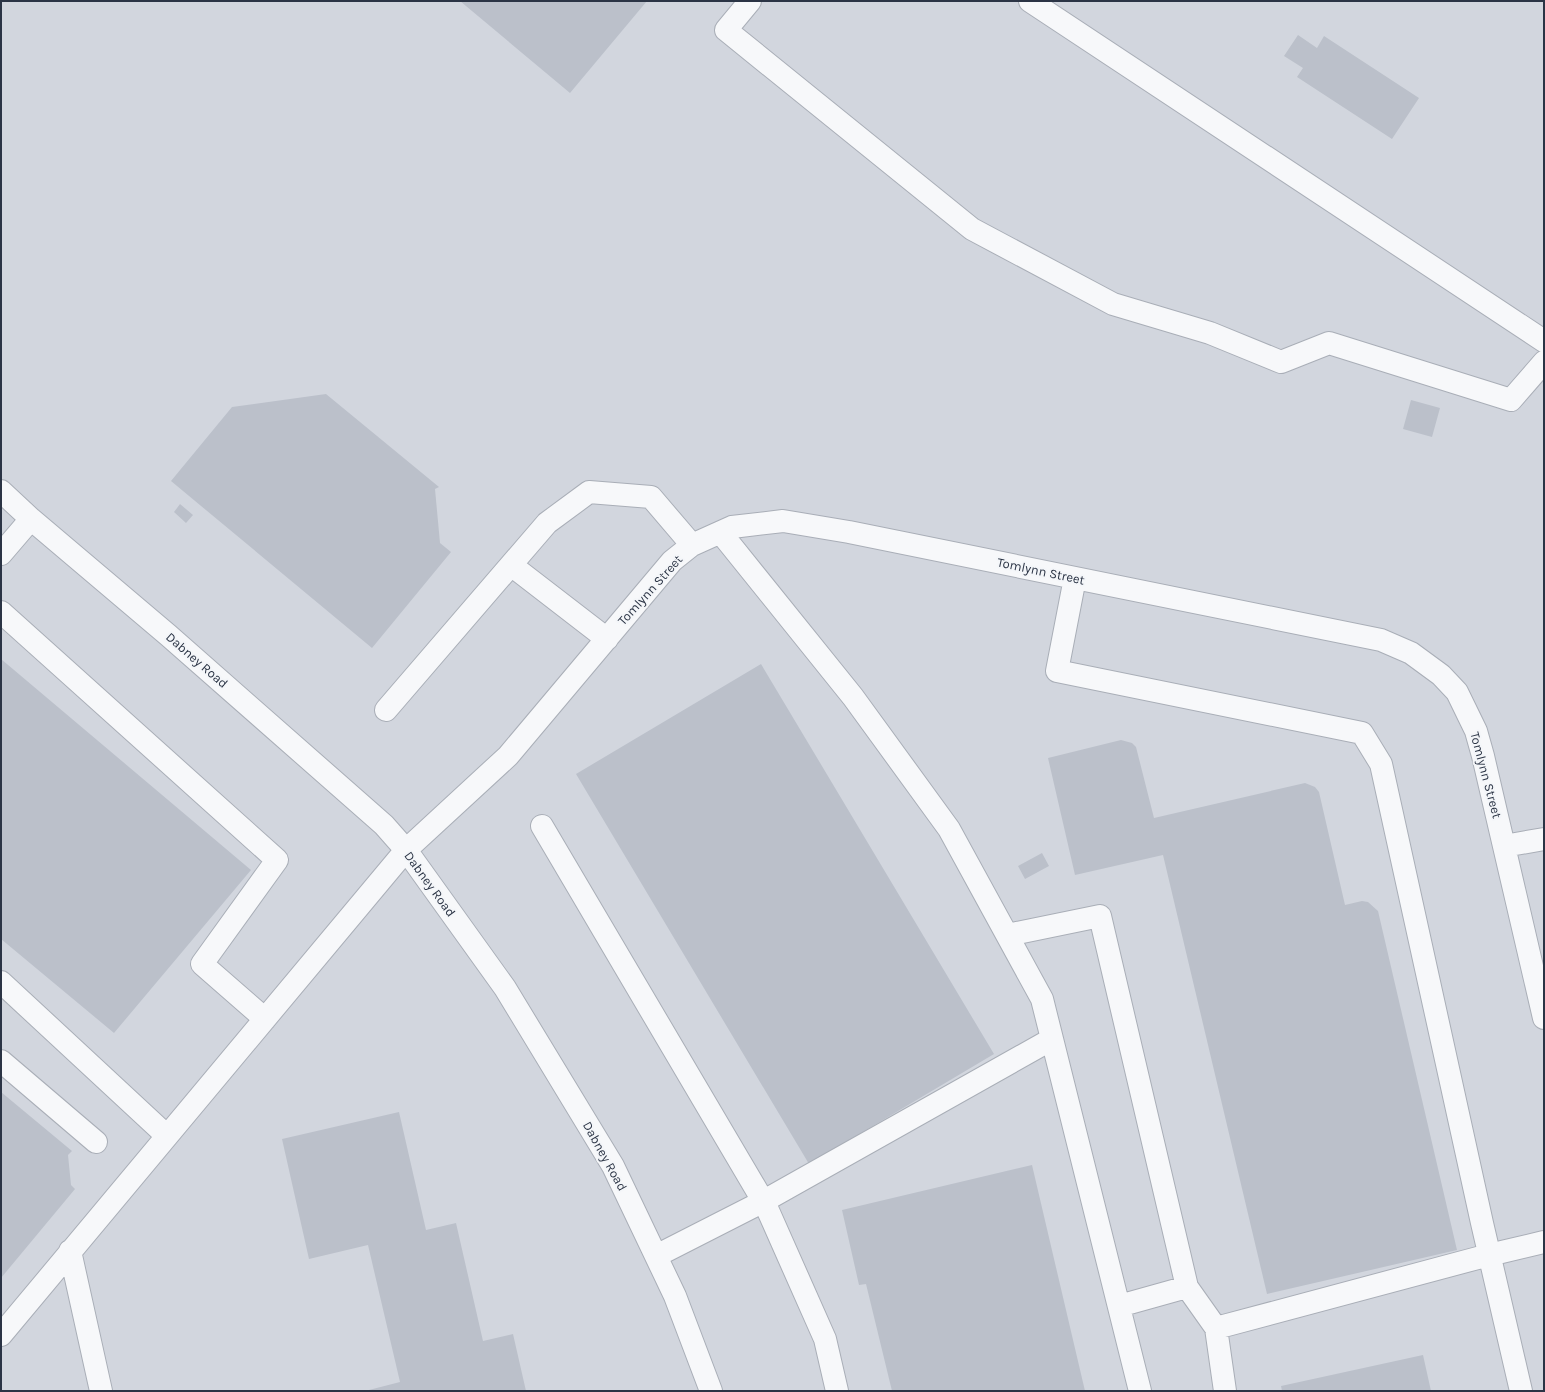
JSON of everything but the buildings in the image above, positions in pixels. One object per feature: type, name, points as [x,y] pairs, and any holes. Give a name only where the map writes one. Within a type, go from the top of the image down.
[{"type":"street","points":[[750,1],[726,30],[972,229],[1113,304],[1210,333],[1281,362],[1329,343],[1511,400],[1544,362]]},
{"type":"street","points":[[1030,1],[1544,341]]},
{"type":"street","name":"Dabney Road","points":[[1,491],[174,640],[384,825],[406,850],[505,988],[613,1166],[675,1296],[711,1391]]},
{"type":"street","points":[[386,710],[547,523],[589,492],[651,497],[692,545]]},
{"type":"street","points":[[1,554],[31,518]]},
{"type":"street","name":"Tomlynn Street","points":[[1,1335],[406,850],[508,756],[672,561],[692,545],[732,527],[782,521],[849,532],[1381,640],[1411,653],[1441,675],[1457,692],[1476,731],[1544,1018]]},
{"type":"street","points":[[721,533],[853,697],[949,829],[1042,999],[1140,1391]]},
{"type":"street","points":[[511,565],[607,639]]},
{"type":"street","points":[[1075,578],[1057,671],[1362,733],[1380,764],[1489,1255],[1521,1391]]},
{"type":"street","points":[[1,612],[277,860],[202,964],[265,1019]]},
{"type":"street","points":[[542,826],[764,1201],[825,1339],[838,1391]]},
{"type":"street","points":[[1504,846],[1544,839]]},
{"type":"street","points":[[1007,935],[1100,916],[1187,1287],[1216,1328],[1226,1391]]},
{"type":"street","points":[[1,982],[167,1136]]},
{"type":"street","points":[[656,1256],[764,1201],[1052,1039]]},
{"type":"street","points":[[1,1061],[96,1142]]},
{"type":"street","points":[[1216,1328],[1489,1255],[1544,1242]]},
{"type":"street","points":[[70,1251],[101,1391]]},
{"type":"street","points":[[1119,1306],[1187,1287]]},
{"type":"shaded area","points":[[1,1],[1544,1],[1544,1391],[1,1391]]}]
